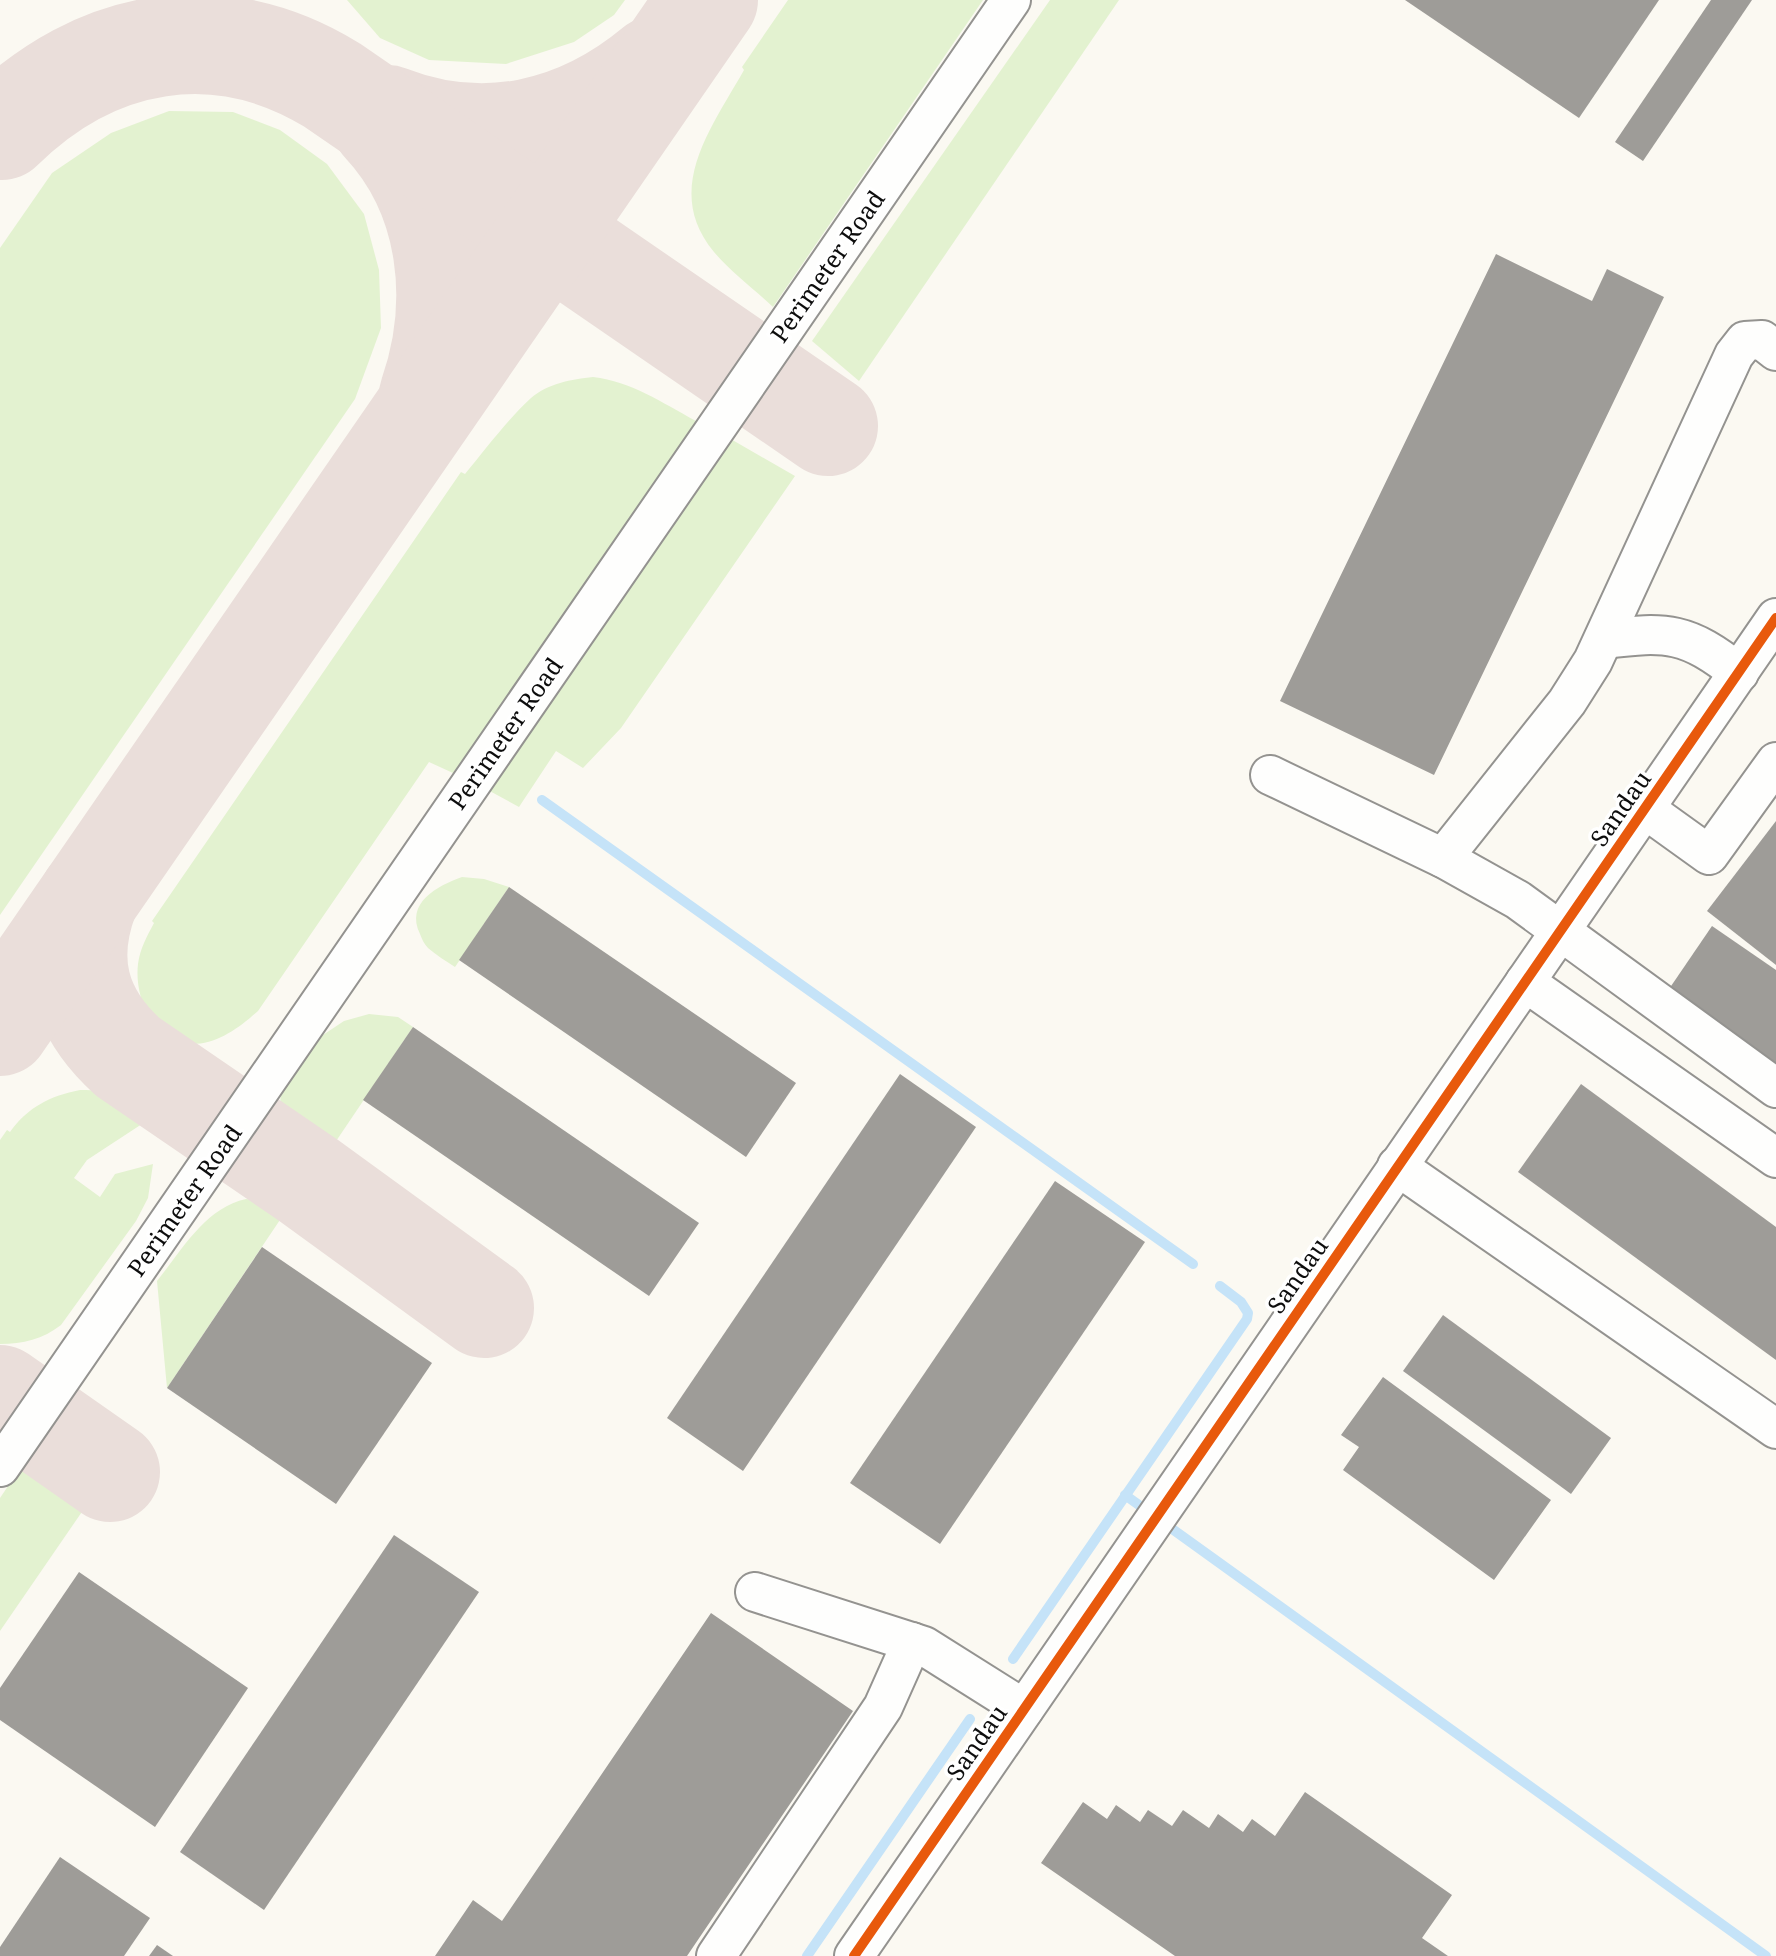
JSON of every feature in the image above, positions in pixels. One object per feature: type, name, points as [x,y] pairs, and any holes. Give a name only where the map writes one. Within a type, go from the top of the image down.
[{"type":"street","name":"Perimeter Road","points":[[0,1467],[1011,0]]},
{"type":"street","points":[[1443,858],[1567,702],[1593,661],[1734,355],[1745,341],[1762,340],[1776,351]]},
{"type":"street","name":"Sandau","points":[[854,1956],[1645,809],[1756,664],[1776,618]]},
{"type":"street","points":[[1604,639],[1653,635],[1684,638],[1714,653],[1756,664]]},
{"type":"street","points":[[1645,809],[1709,855],[1776,762]]},
{"type":"street","points":[[1270,775],[1443,858],[1518,900],[1776,1088]]},
{"type":"street","points":[[1525,982],[1776,1158]]},
{"type":"street","points":[[1397,1166],[1776,1429]]},
{"type":"street","points":[[755,1592],[924,1646],[1024,1709]]},
{"type":"street","points":[[716,1956],[883,1707],[912,1642]]},
{"type":"green space","points":[[347,0],[625,0],[614,15],[574,42],[506,64],[429,60],[380,38]]},
{"type":"green space","points":[[788,0],[983,0],[773,307],[714,252],[699,229],[692,205],[692,182],[707,136],[744,70],[742,67]]},
{"type":"green space","points":[[1050,0],[1119,0],[859,381],[812,341]]},
{"type":"green space","points":[[169,111],[233,112],[280,130],[327,164],[364,214],[379,270],[381,328],[355,399],[0,915],[0,248],[52,173],[111,133]]},
{"type":"green space","points":[[593,377],[634,388],[696,421],[476,743],[453,773],[429,762],[258,1011],[236,1028],[211,1041],[192,1044],[178,1042],[167,1036],[149,1016],[139,990],[139,958],[154,923],[152,921],[461,472],[465,474],[514,415],[537,393],[560,383]]},
{"type":"green space","points":[[729,438],[795,476],[621,728],[583,768],[556,751],[519,807],[486,789]]},
{"type":"green space","points":[[462,877],[484,879],[509,887],[455,967],[425,945],[416,923],[420,905],[426,897],[443,885]]},
{"type":"green space","points":[[369,1014],[398,1017],[413,1027],[328,1153],[295,1127],[280,1107],[281,1088],[320,1037],[344,1021]]},
{"type":"green space","points":[[80,1090],[101,1091],[117,1097],[131,1106],[145,1122],[87,1160],[74,1178],[100,1197],[115,1174],[153,1164],[148,1198],[136,1221],[61,1325],[32,1340],[0,1344],[0,1140],[7,1130],[10,1132],[32,1109],[59,1096]]},
{"type":"green space","points":[[246,1199],[266,1201],[286,1211],[167,1388],[157,1281],[206,1221],[218,1211]]},
{"type":"green space","points":[[25,1461],[59,1478],[88,1503],[0,1631],[0,1498]]},
{"type":"building","points":[[1405,0],[1659,0],[1579,118]]},
{"type":"building","points":[[1711,0],[1752,0],[1643,161],[1615,142]]},
{"type":"building","points":[[1496,254],[1592,301],[1607,269],[1664,297],[1434,775],[1280,701]]},
{"type":"building","points":[[1776,821],[1776,965],[1707,911]]},
{"type":"building","points":[[509,887],[796,1083],[746,1157],[459,960]]},
{"type":"building","points":[[1712,926],[1776,970],[1776,1066],[1667,992]]},
{"type":"building","points":[[413,1027],[699,1223],[649,1296],[363,1100]]},
{"type":"building","points":[[900,1074],[976,1127],[743,1471],[667,1418]]},
{"type":"building","points":[[1581,1084],[1776,1227],[1776,1360],[1518,1172]]},
{"type":"building","points":[[1055,1181],[1145,1242],[940,1544],[850,1483]]},
{"type":"building","points":[[262,1247],[432,1363],[336,1504],[167,1388]]},
{"type":"building","points":[[1443,1315],[1611,1438],[1571,1494],[1403,1371]]},
{"type":"building","points":[[1383,1377],[1551,1500],[1494,1580],[1343,1470],[1359,1447],[1341,1435]]},
{"type":"building","points":[[394,1535],[479,1592],[264,1910],[180,1852]]},
{"type":"building","points":[[79,1572],[248,1688],[155,1827],[0,1720],[0,1688]]},
{"type":"building","points":[[711,1613],[853,1711],[687,1956],[435,1956],[473,1900],[502,1921]]},
{"type":"building","points":[[1305,1792],[1452,1895],[1422,1938],[1448,1956],[1175,1956],[1041,1863],[1083,1802],[1107,1819],[1116,1805],[1140,1822],[1148,1810],[1172,1826],[1183,1810],[1209,1828],[1218,1814],[1243,1832],[1252,1819],[1275,1836]]},
{"type":"building","points":[[60,1857],[150,1918],[124,1956],[0,1956],[0,1947]]},
{"type":"building","points":[[157,1945],[173,1956],[149,1956]]},
{"type":"waterway","points":[[542,800],[1193,1264]]},
{"type":"waterway","points":[[1013,1659],[1247,1319],[1248,1313],[1241,1302],[1220,1286]]},
{"type":"waterway","points":[[1125,1495],[1766,1956]]},
{"type":"waterway","points":[[807,1956],[970,1719]]},
{"type":"taxiway","points":[[0,1026],[708,0]]},
{"type":"taxiway","points":[[2,130],[38,99],[77,74],[117,57],[159,47],[202,44],[245,50],[289,63],[332,85],[828,426]]},
{"type":"taxiway","points":[[388,115],[424,126],[459,132],[494,133],[528,129],[561,120],[594,106],[655,66]]},
{"type":"taxiway","points":[[382,124],[405,153],[423,184],[443,252],[445,324],[429,395]]},
{"type":"taxiway","points":[[89,897],[78,942],[81,984],[97,1022],[111,1040],[128,1057],[308,1180],[484,1308]]},
{"type":"taxiway","points":[[0,1395],[110,1472]]},
{"type":"cycle path","points":[[854,1956],[1776,618]]}]
